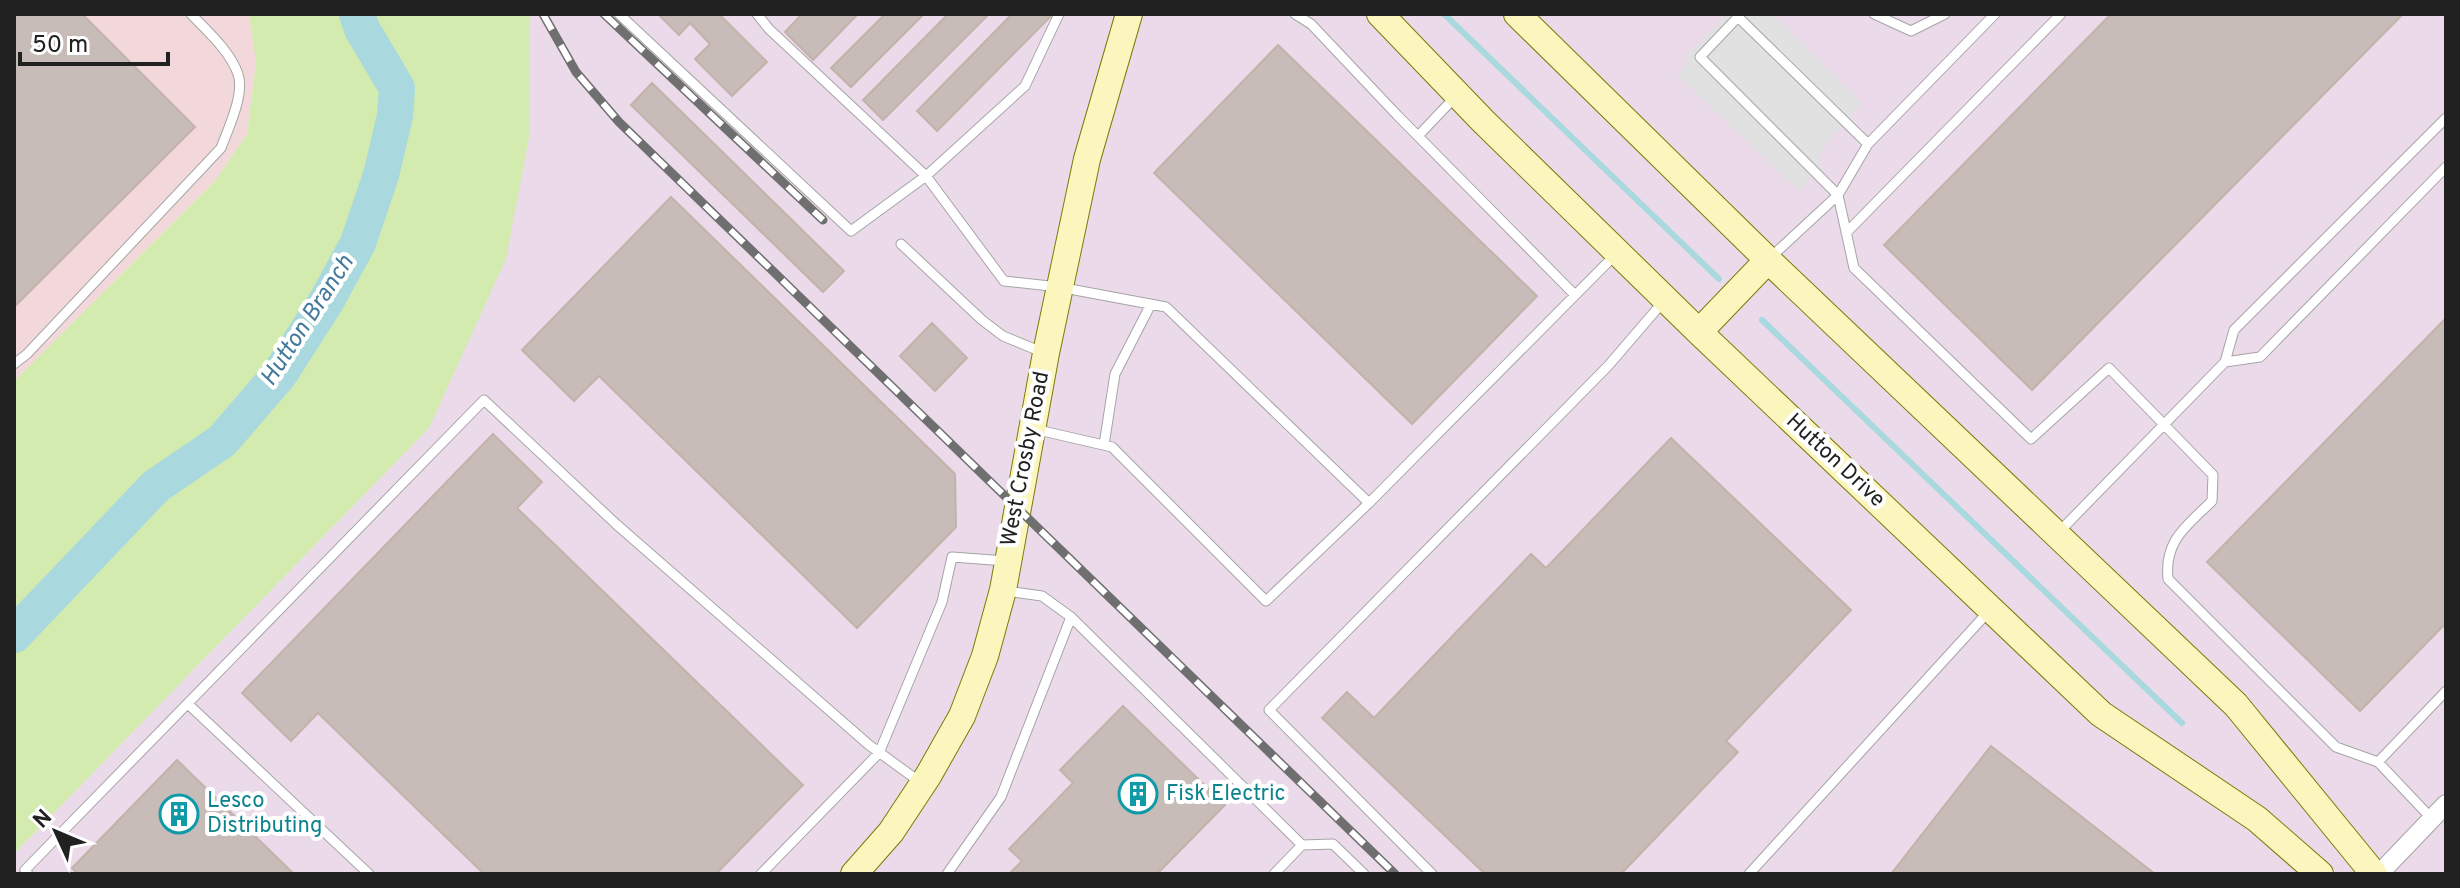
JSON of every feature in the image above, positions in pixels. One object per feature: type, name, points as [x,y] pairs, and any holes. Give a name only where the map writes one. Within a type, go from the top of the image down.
[{"type":"street","name":"West Crosby Road","points":[[854,874],[891,832],[923,784],[962,716],[985,656],[1003,590],[1031,428],[1087,159],[1129,14]]},
{"type":"street","name":"Hutton Drive","points":[[1380,14],[1665,299],[2101,714],[2257,819],[2320,874]]},
{"type":"street","points":[[1517,14],[1768,260],[2236,705],[2377,874],[2446,804]]},
{"type":"street","points":[[1699,332],[1768,260]]},
{"type":"lane","points":[[14,364],[27,354],[221,148],[236,110],[239,76],[220,44],[191,14]]},
{"type":"lane","points":[[619,14],[851,231],[926,176],[1025,86],[1059,14]]},
{"type":"lane","points":[[757,14],[769,29],[926,176],[1004,281],[1059,287],[1166,307],[1369,503]]},
{"type":"lane","points":[[1295,14],[1311,24],[1575,295]]},
{"type":"lane","points":[[1874,14],[1911,31],[1945,14]]},
{"type":"lane","points":[[1768,260],[1838,195],[1868,144],[1995,14]]},
{"type":"lane","points":[[1846,233],[2061,14]]},
{"type":"lane","points":[[1868,144],[1738,17],[1700,57],[1838,195],[1854,268],[2031,439],[2109,368],[2165,425],[2213,475],[2212,501],[2172,542],[2166,562],[2168,579],[2336,747],[2378,762],[2433,820]]},
{"type":"lane","points":[[1418,136],[1458,95]]},
{"type":"lane","points":[[2058,533],[2225,362],[2234,330],[2446,118]]},
{"type":"lane","points":[[2225,362],[2260,357],[2446,167]]},
{"type":"lane","points":[[901,244],[1003,336],[1046,353]]},
{"type":"lane","points":[[1031,428],[1112,447],[1266,601],[1369,503],[1617,252]]},
{"type":"lane","points":[[1432,874],[1269,710],[1608,366],[1665,299]]},
{"type":"lane","points":[[1104,445],[1115,374],[1151,304]]},
{"type":"lane","points":[[28,874],[25,870],[484,400],[616,524],[879,753],[923,784]]},
{"type":"lane","points":[[761,874],[879,753],[942,602],[952,557],[1007,562]]},
{"type":"lane","points":[[1003,590],[1042,596],[1071,617],[1302,845]]},
{"type":"lane","points":[[1749,874],[1991,609]]},
{"type":"lane","points":[[947,874],[1001,797],[1071,617]]},
{"type":"lane","points":[[2378,762],[2446,691]]},
{"type":"lane","points":[[188,704],[369,874]]},
{"type":"lane","points":[[1274,874],[1302,845],[1333,844],[1364,874]]},
{"type":"shaded area","points":[[14,14],[249,14],[256,62],[247,134],[215,181],[14,381]]},
{"type":"shaded area","points":[[529,14],[2446,14],[2446,874],[14,874],[14,854],[429,428]]},
{"type":"shaded area","points":[[1727,14],[1773,14],[1862,103],[1818,154],[1823,162],[1799,191],[1677,75],[1688,63],[1684,58]]},
{"type":"green space","points":[[249,14],[529,14],[530,132],[506,259],[429,428],[14,854],[14,381],[215,181],[247,134],[256,63]]},
{"type":"building","points":[[14,14],[82,14],[195,127],[14,307]]},
{"type":"building","points":[[658,14],[719,14],[767,62],[732,96],[695,59],[710,44],[690,23],[679,35]]},
{"type":"building","points":[[802,14],[858,14],[813,60],[785,32]]},
{"type":"building","points":[[885,14],[924,14],[851,87],[831,68]]},
{"type":"building","points":[[948,14],[989,14],[883,120],[863,100]]},
{"type":"building","points":[[1012,14],[1053,14],[937,131],[917,111]]},
{"type":"building","points":[[2111,14],[2403,14],[2032,390],[1884,245]]},
{"type":"building","points":[[1278,45],[1537,296],[1412,424],[1154,173]]},
{"type":"building","points":[[652,83],[844,271],[823,292],[631,105]]},
{"type":"building","points":[[671,197],[955,474],[956,527],[857,628],[599,376],[574,401],[522,350]]},
{"type":"building","points":[[2446,318],[2446,623],[2360,711],[2207,562]]},
{"type":"building","points":[[932,323],[967,358],[935,391],[900,356]]},
{"type":"building","points":[[493,434],[542,482],[517,508],[803,785],[716,874],[484,874],[318,713],[291,741],[242,693]]},
{"type":"building","points":[[1671,438],[1851,610],[1726,741],[1738,752],[1621,874],[1485,874],[1322,718],[1347,692],[1374,718],[1531,554],[1546,568]]},
{"type":"building","name":"Fisk Electric","points":[[1123,706],[1225,805],[1157,874],[1009,874],[1022,861],[1009,849],[1073,783],[1060,770]]},
{"type":"building","points":[[1991,746],[2155,874],[1891,874]]},
{"type":"building","name":"Lesco Distributing","points":[[177,760],[294,874],[78,874],[72,868]]},
{"type":"waterway","name":"Hutton Branch","points":[[14,635],[156,486],[222,441],[279,375],[327,300],[358,243],[381,175],[395,116],[397,88],[362,29],[357,14]]},
{"type":"waterway","points":[[1444,14],[1719,279]]},
{"type":"waterway","points":[[1762,320],[2182,723]]},
{"type":"railway","points":[[543,14],[576,72],[619,122],[1395,874]]},
{"type":"railway","points":[[604,14],[823,220]]},
{"type":"place","name":"Fisk Electric","points":[[1138,794]]},
{"type":"place","name":"Lesco Distributing","points":[[179,814]]}]
